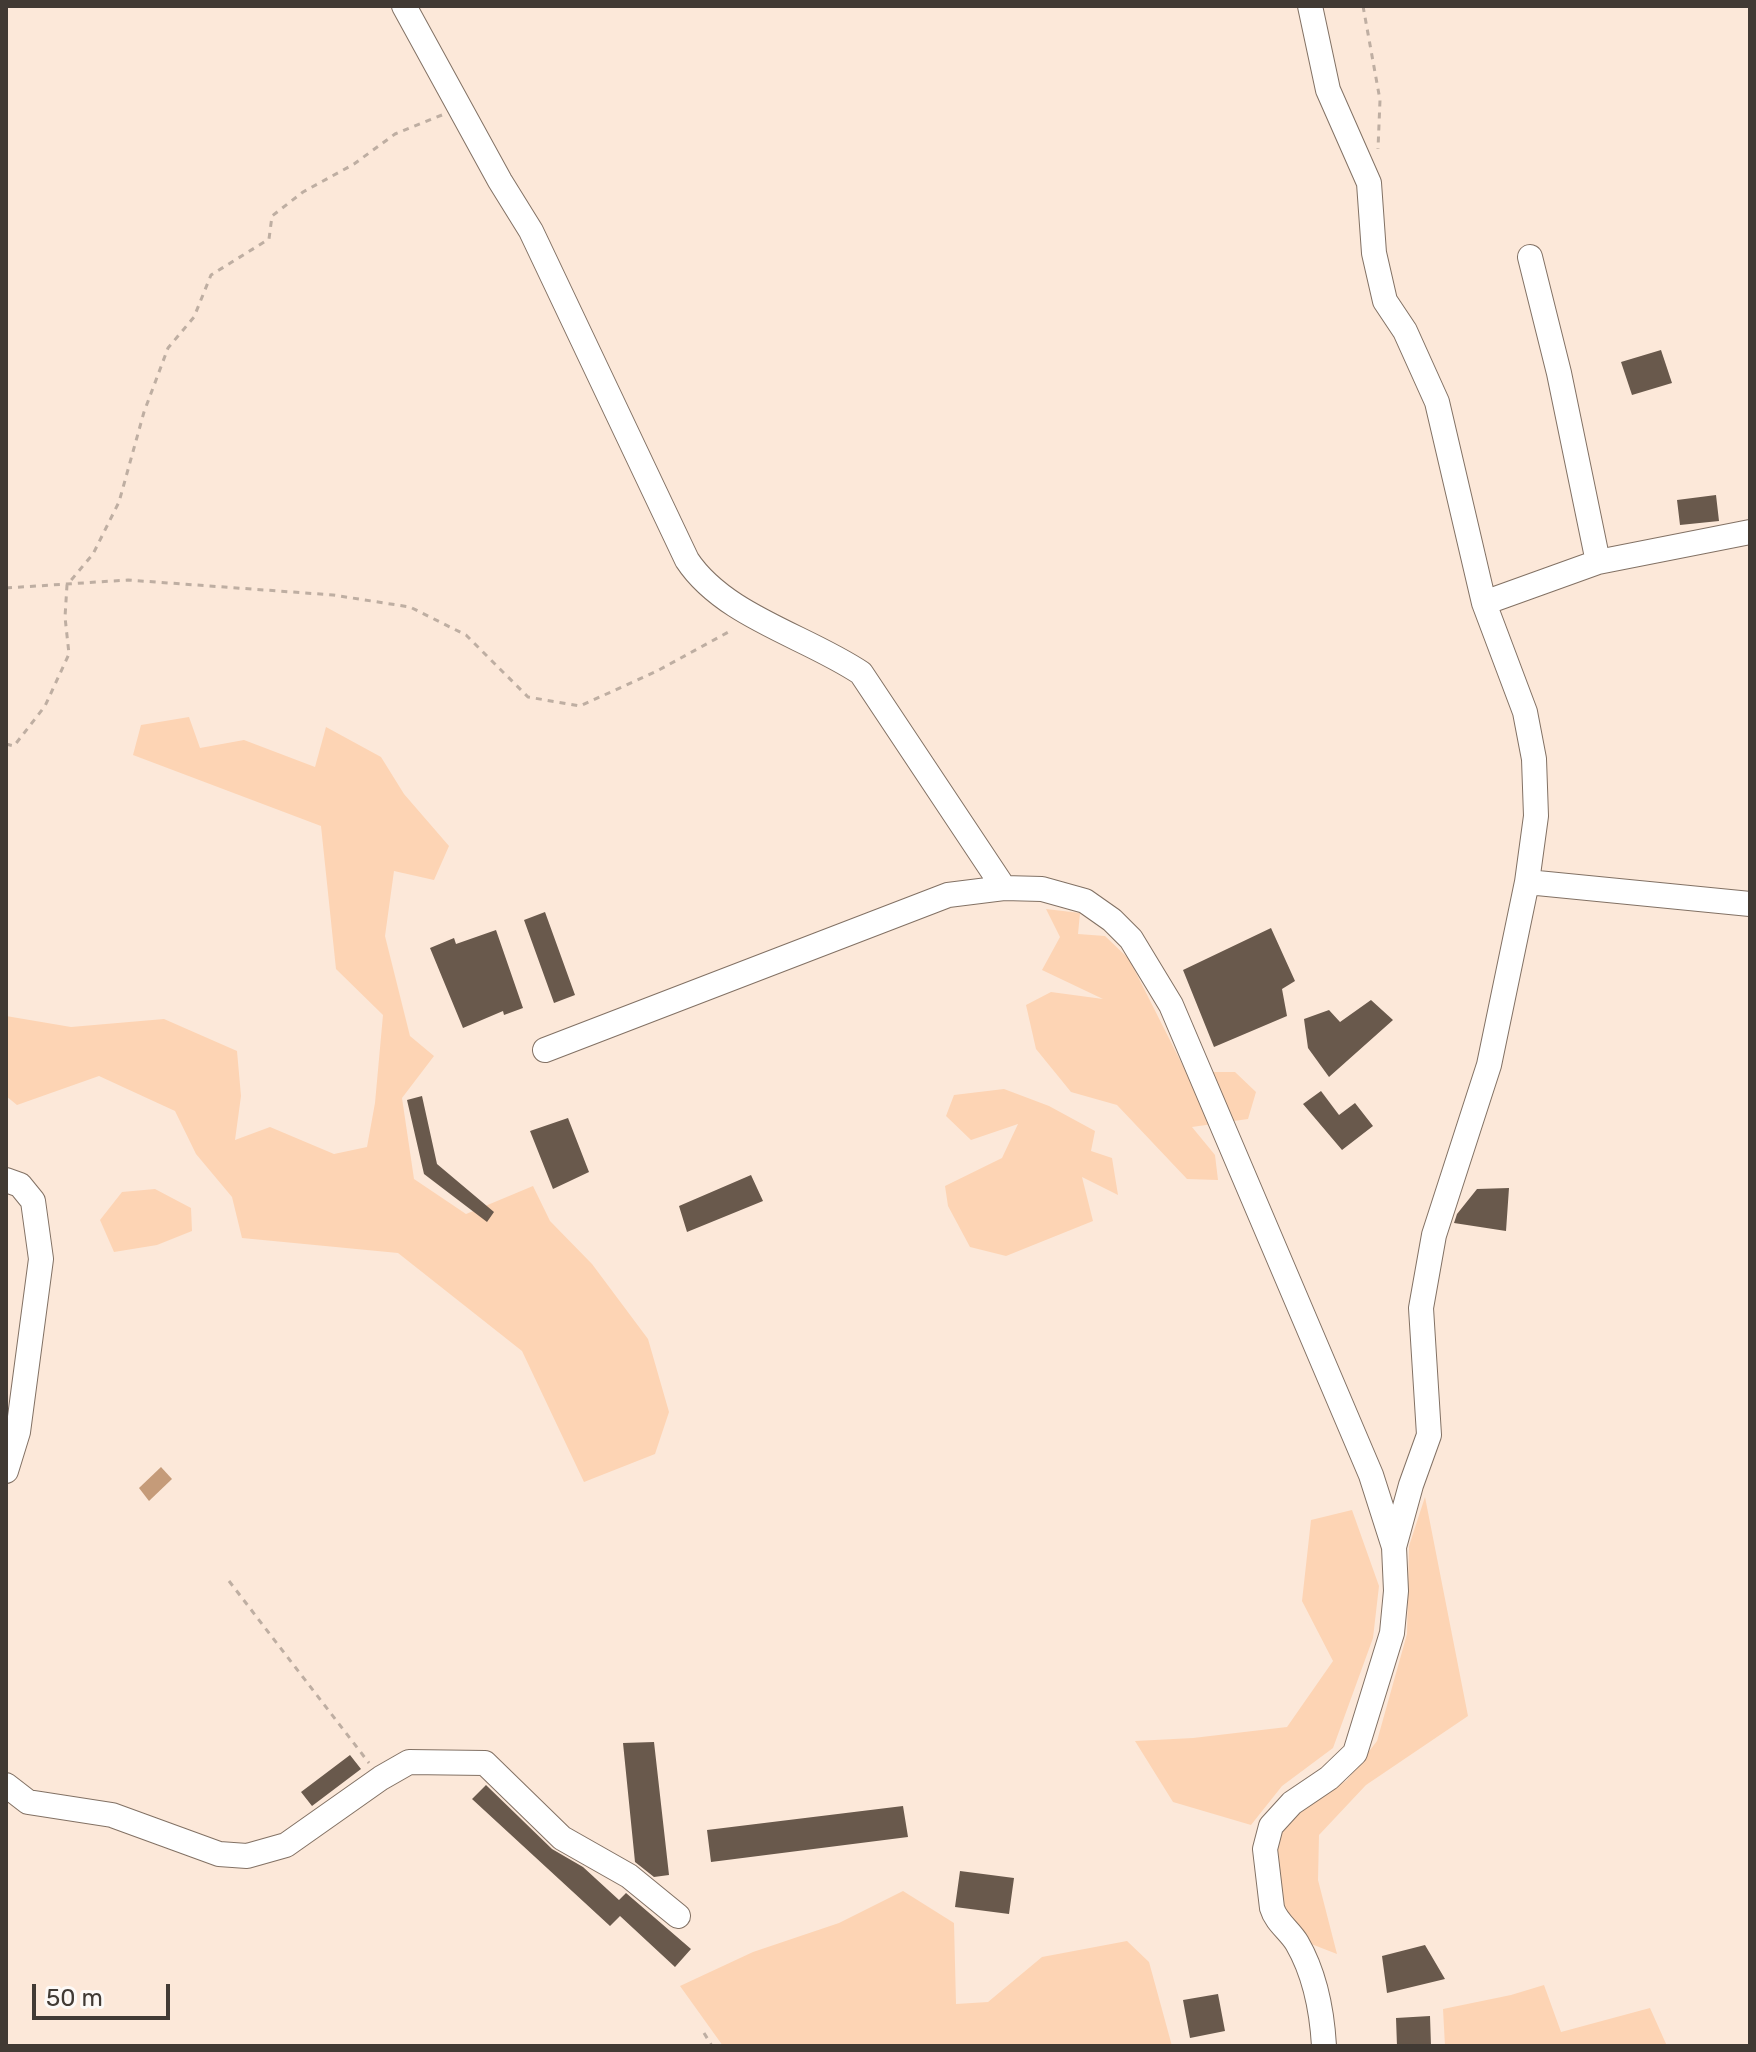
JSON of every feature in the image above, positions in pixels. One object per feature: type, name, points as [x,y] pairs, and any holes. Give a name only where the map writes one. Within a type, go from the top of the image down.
[{"type":"street","points":[[404,6],[531,231],[687,560],[700,579],[724,599],[861,673],[1004,888]]},
{"type":"street","points":[[1310,6],[1328,90],[1369,183],[1374,253],[1385,301],[1405,331],[1437,402],[1484,603],[1525,712],[1534,759],[1536,816],[1527,882],[1489,1065],[1434,1235],[1421,1308],[1429,1435],[1394,1547]]},
{"type":"street","points":[[1530,257],[1559,373],[1598,562]]},
{"type":"street","points":[[1484,603],[1598,562],[1750,532]]},
{"type":"street","points":[[1527,882],[1750,904]]},
{"type":"street","points":[[545,1050],[948,895],[1004,888],[1042,889],[1085,901],[1131,939],[1171,1005],[1371,1475],[1394,1547],[1396,1591],[1392,1633],[1359,1746],[1342,1768],[1280,1814],[1271,1826],[1265,1849],[1273,1914],[1295,1940],[1307,1964],[1319,2002],[1324,2046]]},
{"type":"street","points":[[6,1180],[20,1185],[33,1201],[41,1259],[18,1432],[6,1471]]},
{"type":"street","points":[[6,1785],[28,1802],[112,1815],[219,1854],[247,1856],[286,1845],[409,1762],[485,1763],[562,1838],[629,1876],[678,1916]]},
{"type":"path","points":[[1363,6],[1380,100],[1377,161]]},
{"type":"path","points":[[6,744],[14,746],[45,706],[69,654],[65,617],[67,585],[93,554],[119,502],[144,412],[168,348],[194,317],[211,275],[269,239],[272,216],[303,192],[354,164],[395,134],[460,108]]},
{"type":"path","points":[[6,588],[26,584],[67,585],[128,580],[333,595],[410,607],[466,635],[528,697],[580,706],[657,671],[756,616]]},
{"type":"path","points":[[229,1581],[381,1778]]},
{"type":"path","points":[[704,2033],[712,2046]]},
{"type":"shaded area","points":[[189,717],[200,748],[244,740],[315,767],[326,727],[381,757],[404,794],[449,846],[434,880],[394,871],[385,936],[410,1036],[434,1056],[402,1098],[414,1179],[466,1214],[533,1186],[550,1221],[592,1264],[648,1339],[669,1412],[655,1454],[584,1482],[522,1351],[398,1253],[242,1238],[232,1197],[196,1154],[175,1111],[99,1076],[17,1105],[6,1096],[6,1016],[71,1027],[164,1019],[237,1051],[241,1096],[235,1140],[270,1127],[334,1154],[367,1147],[375,1103],[383,1015],[336,969],[321,826],[133,755],[141,725]]},
{"type":"shaded area","points":[[1046,909],[1080,913],[1078,934],[1105,936],[1129,959],[1186,1072],[1235,1072],[1256,1092],[1248,1119],[1192,1127],[1215,1155],[1218,1180],[1187,1179],[1117,1105],[1071,1092],[1036,1049],[1026,1005],[1051,992],[1103,999],[1042,970],[1060,937]]},
{"type":"shaded area","points":[[1004,1089],[1049,1106],[1095,1131],[1091,1151],[1112,1158],[1118,1195],[1082,1177],[1093,1221],[1006,1256],[970,1247],[948,1206],[945,1186],[1002,1158],[1018,1124],[971,1140],[946,1116],[954,1095]]},
{"type":"shaded area","points":[[155,1189],[191,1208],[192,1231],[157,1245],[114,1252],[100,1220],[122,1192]]},
{"type":"shaded area","points":[[161,1467],[172,1479],[149,1501],[139,1488]]},
{"type":"shaded area","points":[[1425,1497],[1468,1716],[1366,1785],[1319,1835],[1318,1880],[1337,1954],[1306,1942],[1284,1912],[1274,1847],[1287,1818],[1347,1780],[1377,1741],[1407,1634],[1409,1546]]},
{"type":"shaded area","points":[[1352,1510],[1379,1586],[1373,1638],[1333,1748],[1282,1786],[1251,1825],[1173,1802],[1135,1741],[1287,1727],[1333,1661],[1302,1601],[1311,1520]]},
{"type":"shaded area","points":[[903,1891],[954,1923],[956,2004],[988,2002],[1042,1957],[1127,1941],[1149,1962],[1172,2046],[723,2046],[680,1986],[753,1952],[839,1923]]},
{"type":"shaded area","points":[[1544,1985],[1561,2032],[1650,2008],[1667,2046],[1445,2046],[1443,2009]]},
{"type":"building","points":[[1661,350],[1672,383],[1632,395],[1621,362]]},
{"type":"building","points":[[1716,495],[1719,521],[1680,525],[1677,500]]},
{"type":"building","points":[[545,912],[575,995],[554,1003],[524,920]]},
{"type":"building","points":[[1271,928],[1295,981],[1282,989],[1287,1016],[1214,1047],[1183,970]]},
{"type":"building","points":[[496,930],[523,1008],[504,1015],[503,1011],[463,1028],[430,948],[454,938],[456,944]]},
{"type":"building","points":[[1371,1000],[1393,1020],[1329,1077],[1308,1048],[1304,1019],[1329,1010],[1340,1022]]},
{"type":"building","points":[[1321,1091],[1339,1115],[1355,1103],[1373,1126],[1342,1150],[1303,1104]]},
{"type":"building","points":[[422,1096],[437,1164],[494,1212],[487,1222],[424,1174],[407,1100]]},
{"type":"building","points":[[568,1118],[589,1172],[553,1189],[530,1131]]},
{"type":"building","points":[[751,1175],[763,1201],[687,1232],[679,1206]]},
{"type":"building","points":[[1509,1188],[1506,1231],[1454,1223],[1457,1214],[1477,1189]]},
{"type":"building","points":[[654,1742],[669,1875],[654,1877],[635,1862],[623,1743]]},
{"type":"building","points":[[350,1755],[361,1769],[312,1806],[301,1792]]},
{"type":"building","points":[[486,1785],[552,1849],[583,1867],[619,1900],[626,1893],[691,1949],[675,1967],[620,1916],[610,1926],[472,1799]]},
{"type":"building","points":[[903,1806],[908,1837],[711,1862],[707,1830]]},
{"type":"building","points":[[960,1871],[1014,1878],[1009,1914],[955,1907]]},
{"type":"building","points":[[1425,1945],[1445,1979],[1387,1993],[1382,1956]]},
{"type":"building","points":[[1218,1994],[1225,2031],[1190,2038],[1183,2000]]},
{"type":"building","points":[[1430,2016],[1431,2046],[1397,2046],[1396,2018]]}]
